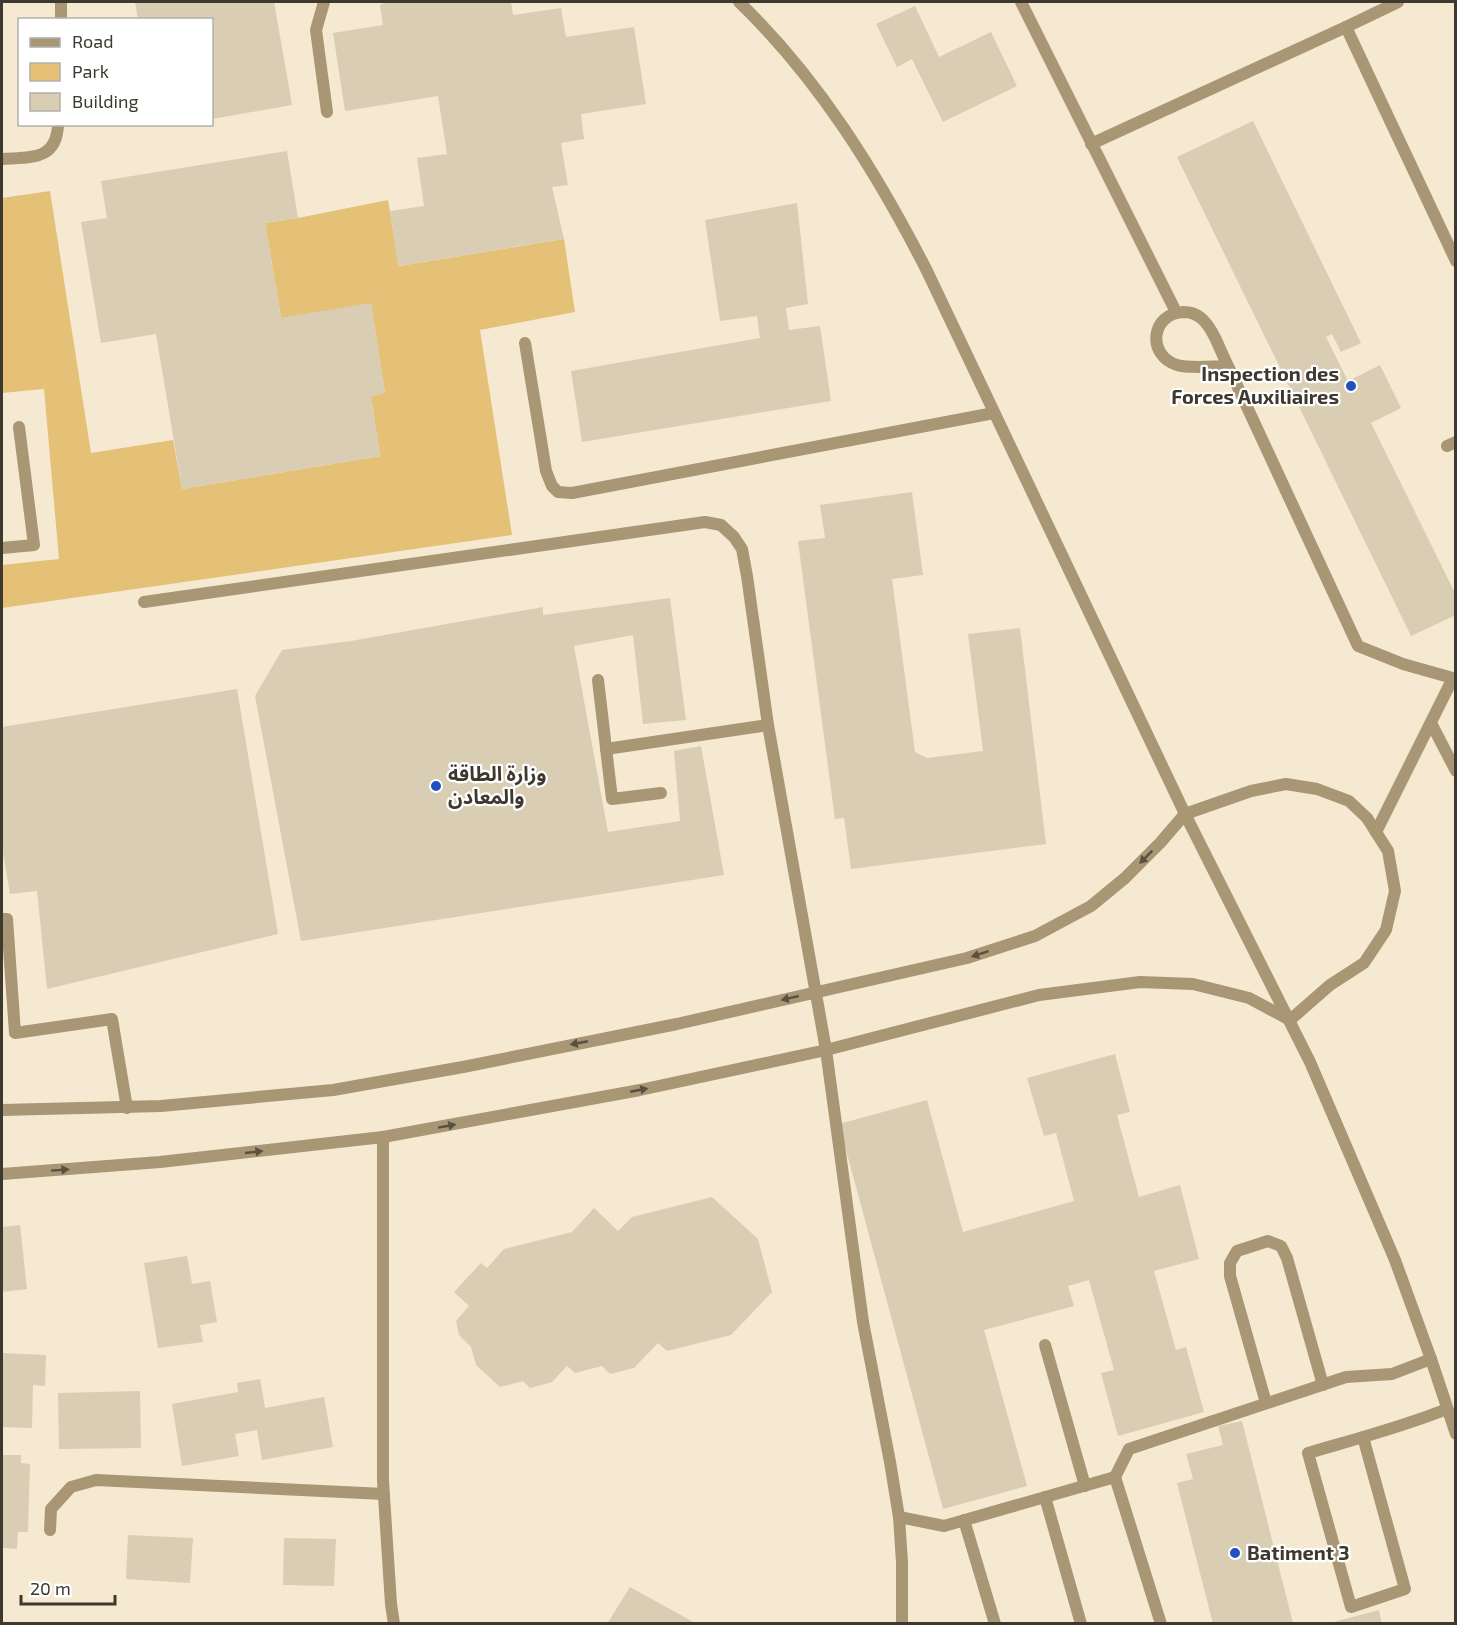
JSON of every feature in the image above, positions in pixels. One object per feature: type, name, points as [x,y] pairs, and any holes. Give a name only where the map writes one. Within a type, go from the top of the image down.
[{"type":"street","points":[[61,2],[61,18]]},
{"type":"street","points":[[324,2],[316,30],[327,112]]},
{"type":"street","points":[[739,2],[777,41],[842,126],[881,185],[927,271],[1185,814],[1290,1020],[1395,1260],[1455,1434]]},
{"type":"street","points":[[1022,2],[1176,312]]},
{"type":"street","points":[[1091,144],[1398,2]]},
{"type":"street","points":[[1346,27],[1455,261]]},
{"type":"street","points":[[2,159],[40,156],[54,146],[58,126]]},
{"type":"street","points":[[1228,366],[1179,366],[1167,361],[1159,352],[1156,341],[1158,328],[1165,318],[1176,312],[1188,312],[1199,316],[1207,325],[1228,366],[1358,646],[1404,664],[1454,678],[1376,832]]},
{"type":"street","points":[[525,343],[546,471],[552,486],[558,492],[572,493],[994,413]]},
{"type":"street","points":[[2,548],[34,545],[19,427]]},
{"type":"street","points":[[144,602],[705,522],[721,525],[734,537],[742,549],[747,576],[768,725],[826,1050],[862,1322],[899,1517],[902,1623]]},
{"type":"street","points":[[598,680],[612,799],[661,793]]},
{"type":"street","points":[[1431,723],[1455,771]]},
{"type":"street","points":[[606,749],[768,725]]},
{"type":"street","points":[[2,1110],[127,1108],[345,1088],[621,1035],[967,958],[1035,936],[1091,906],[1125,878],[1185,814],[1251,791],[1286,784],[1317,789],[1349,801],[1367,818],[1388,851],[1395,891],[1386,930],[1364,963],[1330,985],[1290,1020]]},
{"type":"street","points":[[2,919],[7,919],[15,1033],[112,1019],[127,1108]]},
{"type":"street","points":[[2,1174],[160,1162],[383,1137],[640,1090],[826,1050],[1039,995],[1140,982],[1203,986],[1249,998],[1290,1020]]},
{"type":"street","points":[[383,1137],[384,1494],[394,1623]]},
{"type":"street","points":[[1266,1403],[1230,1276],[1230,1263],[1237,1251],[1268,1241],[1281,1246],[1287,1258],[1323,1384]]},
{"type":"street","points":[[1045,1345],[1085,1486]]},
{"type":"street","points":[[1161,1623],[1116,1478],[1129,1449],[1346,1377],[1392,1374],[1431,1359]]},
{"type":"street","points":[[1363,1437],[1405,1589],[1351,1607],[1308,1453],[1363,1437],[1409,1424],[1448,1409]]},
{"type":"street","points":[[899,1517],[944,1526],[1116,1478]]},
{"type":"street","points":[[50,1530],[51,1509],[71,1487],[96,1480],[384,1494]]},
{"type":"street","points":[[1045,1497],[1081,1623]]},
{"type":"street","points":[[964,1520],[995,1623]]},
{"type":"green space","points":[[50,191],[91,453],[173,440],[182,489],[380,456],[371,396],[385,393],[371,304],[281,318],[265,223],[388,200],[399,266],[564,239],[575,312],[480,330],[512,535],[2,608],[2,565],[59,559],[44,389],[2,393],[2,198]]},
{"type":"building","points":[[135,2],[274,2],[292,105],[213,119],[213,18],[138,18]]},
{"type":"building","points":[[386,2],[511,2],[513,15],[561,8],[566,37],[634,27],[646,104],[581,114],[584,139],[561,143],[568,185],[552,187],[564,239],[398,266],[390,211],[424,206],[417,158],[447,154],[438,96],[345,111],[333,33],[383,25],[380,5]]},
{"type":"building","points":[[915,6],[939,57],[991,32],[1017,86],[943,122],[912,59],[897,67],[876,24]]},
{"type":"building","points":[[1253,121],[1361,343],[1341,352],[1332,334],[1326,337],[1348,381],[1380,365],[1401,408],[1371,423],[1456,595],[1456,615],[1411,636],[1177,157]]},
{"type":"building","points":[[287,151],[298,218],[265,223],[281,318],[371,303],[385,393],[371,396],[380,456],[182,489],[156,334],[101,343],[81,222],[107,218],[101,181]]},
{"type":"building","points":[[797,203],[808,304],[786,308],[789,330],[820,326],[831,401],[582,442],[571,371],[760,338],[757,316],[720,321],[705,220]]},
{"type":"building","points":[[912,492],[923,575],[892,579],[915,752],[927,758],[983,751],[968,634],[1020,628],[1046,844],[851,869],[844,818],[835,819],[798,541],[825,538],[820,505]]},
{"type":"building","name":"وزارة الطاقة والمعادن","points":[[670,598],[686,720],[643,724],[633,635],[574,646],[608,832],[680,821],[674,751],[701,746],[724,875],[301,941],[255,696],[282,650],[351,641],[543,607],[543,615]]},
{"type":"building","points":[[237,689],[278,934],[47,989],[37,891],[10,894],[2,847],[2,727]]},
{"type":"building","points":[[1115,1054],[1130,1112],[1117,1115],[1139,1197],[1180,1185],[1199,1259],[1154,1271],[1176,1350],[1186,1347],[1204,1412],[1118,1436],[1101,1373],[1114,1370],[1089,1280],[1068,1286],[1074,1306],[984,1330],[1027,1486],[943,1509],[839,1124],[927,1100],[963,1232],[1074,1201],[1056,1133],[1044,1136],[1027,1078]]},
{"type":"building","points":[[712,1197],[758,1239],[772,1292],[731,1335],[667,1351],[658,1343],[634,1368],[610,1374],[602,1366],[575,1373],[567,1366],[552,1382],[530,1388],[523,1381],[500,1387],[476,1365],[471,1347],[459,1335],[456,1321],[469,1306],[454,1292],[481,1263],[487,1268],[504,1249],[572,1232],[594,1208],[618,1231],[632,1217]]},
{"type":"building","points":[[20,1225],[27,1289],[2,1292],[2,1227]]},
{"type":"building","points":[[187,1256],[192,1284],[210,1281],[217,1322],[200,1325],[203,1342],[158,1348],[144,1263]]},
{"type":"building","points":[[2,1353],[46,1355],[45,1386],[33,1385],[32,1428],[2,1427]]},
{"type":"building","points":[[260,1379],[265,1408],[324,1397],[333,1447],[262,1460],[257,1430],[235,1434],[239,1456],[182,1466],[172,1404],[238,1392],[237,1383]]},
{"type":"building","points":[[140,1391],[141,1448],[59,1449],[58,1393]]},
{"type":"building","name":"Batiment 3","points":[[1242,1421],[1293,1623],[1290,1624],[1213,1624],[1177,1483],[1193,1479],[1186,1454],[1223,1445],[1218,1426]]},
{"type":"building","points":[[2,1455],[21,1455],[21,1463],[30,1464],[28,1532],[18,1532],[17,1549],[2,1548]]},
{"type":"building","points":[[128,1535],[193,1538],[190,1583],[126,1579]]},
{"type":"building","points":[[284,1538],[336,1539],[334,1586],[283,1585]]},
{"type":"building","points":[[630,1587],[697,1624],[607,1624]]},
{"type":"building","name":"Batiment 3","points":[[1379,1610],[1382,1624],[1330,1624],[1330,1623]]},
{"type":"place","name":"Inspection des Forces Auxiliaires","points":[[1351,386]]},
{"type":"place","name":"وزارة الطاقة والمعادن","points":[[436,786]]},
{"type":"place","name":"Batiment 3","points":[[1235,1553]]}]
